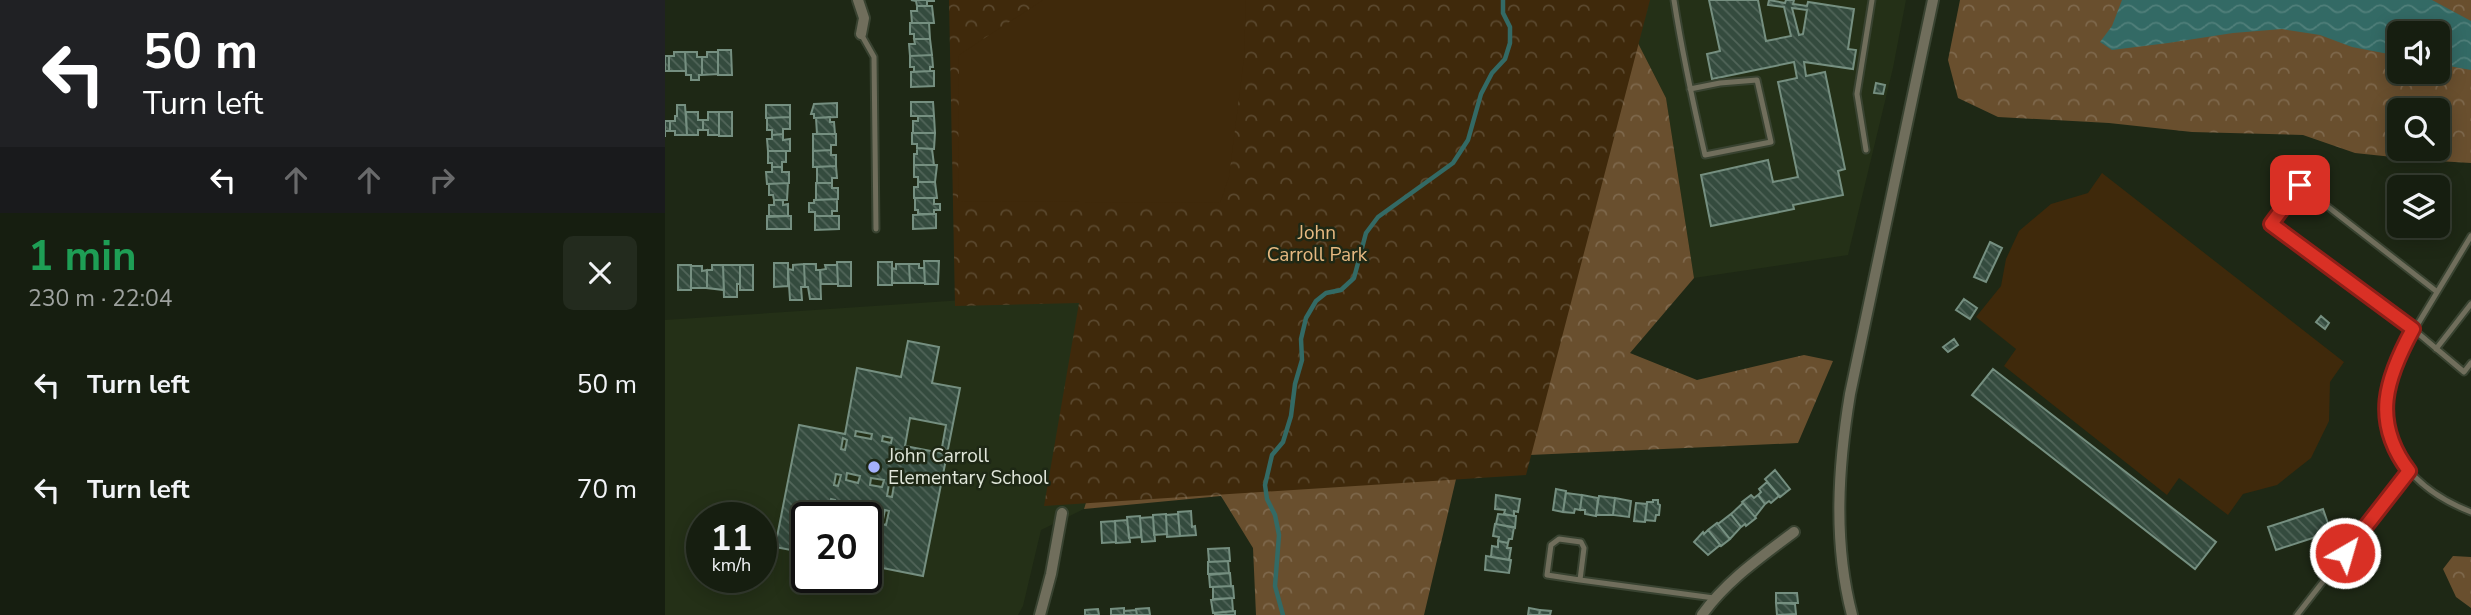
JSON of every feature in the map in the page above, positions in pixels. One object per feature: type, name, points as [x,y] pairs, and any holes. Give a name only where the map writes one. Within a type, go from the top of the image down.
[{"type":"street","points":[[858,0],[863,18],[861,34]]},
{"type":"street","points":[[1852,615],[1841,558],[1841,450],[1933,0]]},
{"type":"street","points":[[1040,615],[1051,574],[1062,513]]},
{"type":"street","points":[[1702,615],[1714,598],[1794,532]]},
{"type":"lane","points":[[1674,0],[1690,89],[1705,155],[1770,142],[1756,80],[1690,89]]},
{"type":"lane","points":[[1866,150],[1857,94],[1872,0]]},
{"type":"lane","points":[[861,34],[874,57],[876,229]]},
{"type":"lane","points":[[2436,291],[2300,185],[2271,224],[2413,329],[2464,372],[2471,363]]},
{"type":"lane","points":[[2471,236],[2398,357],[2386,396],[2386,422],[2391,440],[2409,471],[2432,492],[2471,512]]},
{"type":"lane","points":[[2436,349],[2471,304]]},
{"type":"lane","points":[[2297,615],[2409,471]]},
{"type":"lane","points":[[1580,580],[1584,548],[1580,541],[1559,538],[1551,545],[1547,575],[1580,580],[1714,598]]},
{"type":"shaded area","points":[[1616,0],[1906,0],[1893,68],[1848,255],[1694,278],[1666,98]]},
{"type":"shaded area","points":[[1220,203],[1126,374],[1084,509],[1041,530],[1023,606],[1018,615],[665,615],[665,320],[964,300]]},
{"type":"green space","name":"John Carroll Park","points":[[949,0],[1650,0],[1526,475],[1044,506],[1079,303],[955,306]]},
{"type":"green space","points":[[1043,0],[1246,0],[1244,58],[1229,177],[1220,203],[958,201],[959,55]]},
{"type":"green space","points":[[1616,0],[1666,98],[1694,278],[1630,353],[1697,380],[1804,355],[1833,361],[1798,443],[1461,458],[1424,615],[1256,615],[1253,548],[1221,496],[1084,509],[1126,374]]},
{"type":"green space","points":[[1960,0],[2471,0],[2471,163],[2438,161],[2450,161],[2450,98],[2387,98],[2387,156],[2355,153],[2303,135],[2192,132],[2109,123],[1998,117],[1958,98],[1948,60]]},
{"type":"green space","points":[[2102,173],[2344,362],[2330,382],[2329,421],[2311,458],[2277,485],[2243,494],[2228,515],[2179,478],[2167,495],[2004,366],[2016,349],[1976,317],[2001,286],[2006,259],[2019,231],[2051,204],[2088,193]]},
{"type":"green space","points":[[2453,556],[2471,557],[2471,608],[2456,597],[2443,569]]},
{"type":"water","points":[[2122,0],[2432,0],[2471,21],[2471,70],[2450,66],[2450,21],[2387,21],[2387,54],[2352,47],[2320,35],[2282,29],[2112,50],[2100,42],[2112,26]]},
{"type":"building","points":[[911,0],[934,1],[927,1],[927,6],[917,6],[916,1]]},
{"type":"building","points":[[1709,0],[1758,0],[1766,41],[1791,36],[1784,7],[1768,5],[1769,0],[1785,3],[1786,0],[1794,0],[1793,4],[1807,6],[1808,2],[1854,9],[1848,49],[1856,50],[1853,69],[1804,62],[1806,76],[1825,72],[1845,169],[1838,171],[1843,195],[1793,205],[1794,209],[1711,226],[1701,175],[1768,160],[1773,182],[1798,177],[1778,82],[1797,78],[1794,62],[1712,79],[1707,54],[1720,51]],"holes":[[[1792,8],[1807,10],[1803,34],[1799,35]]]},
{"type":"building","points":[[917,6],[932,6],[934,23],[912,23],[911,11],[917,11]]},
{"type":"building","points":[[910,23],[929,23],[930,39],[914,39],[914,34],[910,34]]},
{"type":"building","points":[[914,39],[930,39],[932,55],[910,56],[909,44],[915,44]]},
{"type":"building","points":[[718,50],[731,50],[732,75],[718,75]]},
{"type":"building","points":[[674,52],[685,52],[686,71],[669,71],[669,56],[674,56]]},
{"type":"building","points":[[685,52],[697,52],[697,57],[702,57],[702,75],[699,75],[699,80],[691,80],[691,75],[686,75]]},
{"type":"building","points":[[707,52],[718,52],[718,74],[702,75],[702,57],[707,57]]},
{"type":"building","points":[[932,55],[933,67],[930,67],[930,71],[914,72],[914,67],[910,67],[910,56]]},
{"type":"building","points":[[665,56],[669,56],[669,71],[665,71]]},
{"type":"building","points":[[934,71],[934,86],[911,87],[911,72]]},
{"type":"building","points":[[1876,83],[1885,85],[1883,94],[1874,93]]},
{"type":"building","points":[[911,102],[933,102],[934,116],[911,116]]},
{"type":"building","points":[[837,103],[837,117],[814,118],[814,114],[811,114],[814,104]]},
{"type":"building","points":[[677,105],[685,105],[687,135],[675,135],[675,131],[670,131],[670,121],[675,121],[677,116]]},
{"type":"building","points":[[766,105],[790,105],[790,117],[766,118]]},
{"type":"building","points":[[686,112],[698,112],[698,120],[703,120],[703,130],[698,130],[698,135],[687,135]]},
{"type":"building","points":[[708,112],[719,112],[719,135],[708,135],[708,130],[703,130],[703,120],[708,120]]},
{"type":"building","points":[[719,112],[732,112],[732,136],[719,136]]},
{"type":"building","points":[[918,116],[934,116],[935,133],[913,133],[913,121],[918,121]]},
{"type":"building","points":[[790,117],[790,129],[783,129],[783,134],[772,135],[772,130],[767,130],[767,118]]},
{"type":"building","points":[[830,117],[830,122],[834,122],[835,134],[817,134],[816,118]]},
{"type":"building","points":[[665,121],[670,121],[670,131],[665,131]]},
{"type":"building","points":[[912,133],[935,133],[934,149],[917,148],[917,144],[912,144]]},
{"type":"building","points":[[783,134],[783,140],[790,139],[790,151],[768,151],[767,139],[772,139],[772,135]]},
{"type":"building","points":[[813,134],[836,134],[836,145],[831,145],[831,150],[813,151]]},
{"type":"building","points":[[917,148],[932,149],[934,165],[914,165]]},
{"type":"building","points":[[831,150],[831,155],[836,155],[836,166],[813,167],[813,151]]},
{"type":"building","points":[[768,151],[786,151],[786,162],[782,162],[782,167],[772,167],[772,163],[768,163]]},
{"type":"building","points":[[914,165],[937,165],[935,182],[918,182],[918,177],[914,177]]},
{"type":"building","points":[[836,166],[837,178],[832,178],[832,183],[817,183],[817,167]]},
{"type":"building","points":[[772,167],[782,167],[782,172],[789,172],[789,183],[767,184],[766,172],[772,172]]},
{"type":"building","points":[[918,182],[935,182],[937,198],[914,198],[914,187],[918,187]]},
{"type":"building","points":[[788,183],[787,200],[774,200],[773,195],[769,195],[769,184]]},
{"type":"building","points":[[816,183],[832,183],[832,188],[838,188],[838,199],[816,200]]},
{"type":"building","points":[[915,198],[934,198],[934,204],[940,204],[940,210],[934,210],[934,214],[918,214],[918,210],[915,210]]},
{"type":"building","points":[[837,199],[837,211],[832,211],[832,216],[815,216],[815,212],[809,212],[809,203],[814,203],[814,200]]},
{"type":"building","points":[[774,200],[783,200],[783,205],[788,204],[788,216],[769,217],[769,205],[774,205]]},
{"type":"building","points":[[936,214],[936,228],[913,229],[913,215]]},
{"type":"building","points":[[767,216],[791,216],[791,229],[767,229]]},
{"type":"building","points":[[815,216],[839,216],[839,229],[815,230]]},
{"type":"building","points":[[1990,242],[2002,248],[1986,282],[1974,277]]},
{"type":"building","points":[[924,261],[939,261],[938,284],[925,284]]},
{"type":"building","points":[[837,262],[851,262],[851,286],[838,286]]},
{"type":"building","points":[[878,262],[892,262],[892,285],[878,285]]},
{"type":"building","points":[[774,263],[788,263],[788,286],[774,287]]},
{"type":"building","points":[[804,264],[816,264],[816,270],[820,270],[821,299],[810,299],[808,287],[805,287]]},
{"type":"building","points":[[804,264],[805,287],[801,287],[802,300],[790,300],[788,269],[793,270],[793,265]]},
{"type":"building","points":[[896,264],[909,264],[910,283],[892,283],[892,268],[896,269]]},
{"type":"building","points":[[909,264],[919,264],[919,268],[924,268],[925,283],[910,283]]},
{"type":"building","points":[[678,265],[691,265],[691,290],[678,290]]},
{"type":"building","points":[[712,265],[723,265],[724,290],[707,288],[707,270],[712,270]]},
{"type":"building","points":[[723,265],[740,265],[737,297],[724,297]]},
{"type":"building","points":[[740,265],[753,265],[753,290],[740,290]]},
{"type":"building","points":[[825,265],[837,265],[838,284],[821,284],[820,270],[826,269]]},
{"type":"building","points":[[691,266],[702,266],[702,271],[707,270],[707,288],[691,288]]},
{"type":"building","points":[[1964,299],[1977,308],[1970,319],[1956,310]]},
{"type":"building","points":[[2321,316],[2329,323],[2325,329],[2316,322]]},
{"type":"building","points":[[1954,339],[1958,345],[1948,352],[1943,347]]},
{"type":"building","points":[[908,341],[939,347],[932,383],[960,388],[923,576],[882,568],[882,524],[882,502],[835,502],[831,499],[830,502],[791,502],[791,550],[777,547],[799,425],[845,434],[857,368],[901,377]],"holes":[[[910,418],[946,425],[941,453],[905,446]],[[856,431],[872,434],[871,439],[855,436]],[[883,436],[892,438],[891,443],[882,441]],[[843,438],[847,440],[845,450],[841,449]],[[896,449],[901,450],[899,460],[894,459]],[[847,473],[860,476],[858,483],[846,480]],[[836,474],[841,475],[838,486],[834,485]],[[871,478],[884,480],[882,487],[870,485]],[[889,484],[894,485],[892,497],[887,496]],[[885,510],[889,511],[886,525],[882,524]]]},
{"type":"building","points":[[1993,369],[2216,542],[2195,569],[1972,395]]},
{"type":"building","points":[[1775,470],[1790,489],[1780,497],[1765,479]]},
{"type":"building","points":[[1767,482],[1779,496],[1771,503],[1769,501],[1765,504],[1758,495],[1761,492],[1759,489]]},
{"type":"building","points":[[1556,489],[1566,491],[1563,512],[1553,510]]},
{"type":"building","points":[[1566,493],[1582,495],[1580,510],[1575,509],[1574,513],[1563,512]]},
{"type":"building","points":[[1496,495],[1520,499],[1518,512],[1514,511],[1514,516],[1504,514],[1505,510],[1495,509]]},
{"type":"building","points":[[1582,495],[1598,498],[1596,516],[1580,510]]},
{"type":"building","points":[[1751,495],[1754,498],[1758,495],[1765,504],[1755,517],[1742,502]]},
{"type":"building","points":[[1599,496],[1615,498],[1613,515],[1596,515]]},
{"type":"building","points":[[1615,498],[1631,501],[1629,517],[1613,515]]},
{"type":"building","points":[[1658,500],[1660,505],[1659,515],[1656,515],[1655,521],[1645,520],[1647,502]]},
{"type":"building","points":[[1636,503],[1647,504],[1645,522],[1634,521]]},
{"type":"building","points":[[1743,503],[1756,518],[1741,527],[1731,514]]},
{"type":"building","points":[[2323,509],[2331,532],[2276,550],[2268,527]]},
{"type":"building","points":[[1191,511],[1192,527],[1195,526],[1196,535],[1180,536],[1178,512]]},
{"type":"building","points":[[1166,514],[1167,534],[1154,535],[1153,515]]},
{"type":"building","points":[[1178,514],[1180,536],[1167,537],[1166,515]]},
{"type":"building","points":[[1498,514],[1516,516],[1515,528],[1496,524]]},
{"type":"building","points":[[1731,514],[1741,527],[1730,539],[1718,524]]},
{"type":"building","points":[[1140,516],[1141,537],[1129,538],[1127,517]]},
{"type":"building","points":[[1153,517],[1155,541],[1142,542],[1140,518]]},
{"type":"building","points":[[1127,520],[1130,542],[1116,543],[1115,521]]},
{"type":"building","points":[[1115,521],[1116,542],[1102,543],[1101,522]]},
{"type":"building","points":[[1717,523],[1730,539],[1721,546],[1708,530]]},
{"type":"building","points":[[1495,524],[1514,527],[1512,539],[1509,539],[1508,543],[1498,541],[1499,537],[1493,536]]},
{"type":"building","points":[[1708,530],[1720,545],[1708,555],[1694,542]]},
{"type":"building","points":[[1498,541],[1508,543],[1507,548],[1511,548],[1509,560],[1491,557],[1492,546],[1498,547]]},
{"type":"building","points":[[1229,548],[1230,561],[1209,562],[1208,549]]},
{"type":"building","points":[[1486,556],[1511,560],[1509,573],[1485,570]]},
{"type":"building","points":[[1228,561],[1229,573],[1208,574],[1208,562]]},
{"type":"building","points":[[1230,573],[1231,586],[1210,587],[1209,575]]},
{"type":"building","points":[[1233,586],[1234,598],[1213,599],[1213,587]]},
{"type":"building","points":[[1776,593],[1797,593],[1798,603],[1776,603]]},
{"type":"building","points":[[1232,598],[1233,611],[1213,613],[1211,600]]},
{"type":"building","points":[[1776,603],[1795,604],[1796,614],[1777,615]]},
{"type":"building","points":[[1124,608],[1124,615],[1111,615],[1111,609]]},
{"type":"building","points":[[1149,608],[1150,615],[1137,615],[1136,609]]},
{"type":"building","points":[[1529,608],[1540,610],[1539,615],[1528,615]]},
{"type":"building","points":[[1098,609],[1099,615],[1085,615],[1085,610]]},
{"type":"building","points":[[1136,610],[1137,615],[1124,615],[1124,611]]},
{"type":"building","points":[[1540,610],[1551,611],[1550,615],[1539,615]]},
{"type":"building","points":[[1235,611],[1235,615],[1215,615],[1215,613]]},
{"type":"waterway","points":[[1283,615],[1275,586],[1279,535],[1265,485],[1272,455],[1283,442],[1291,416],[1295,384],[1302,360],[1301,339],[1306,318],[1316,301],[1326,293],[1341,290],[1354,278],[1366,233],[1378,217],[1453,163],[1468,140],[1481,94],[1492,73],[1505,59],[1510,43],[1510,27],[1503,13],[1503,0]]},
{"type":"place","name":"John Carroll Elementary School","points":[[874,467]]},
{"type":"route","points":[[2300,185],[2271,224],[2413,329],[2398,357],[2386,396],[2386,422],[2391,440],[2409,471],[2345,553]]}]
